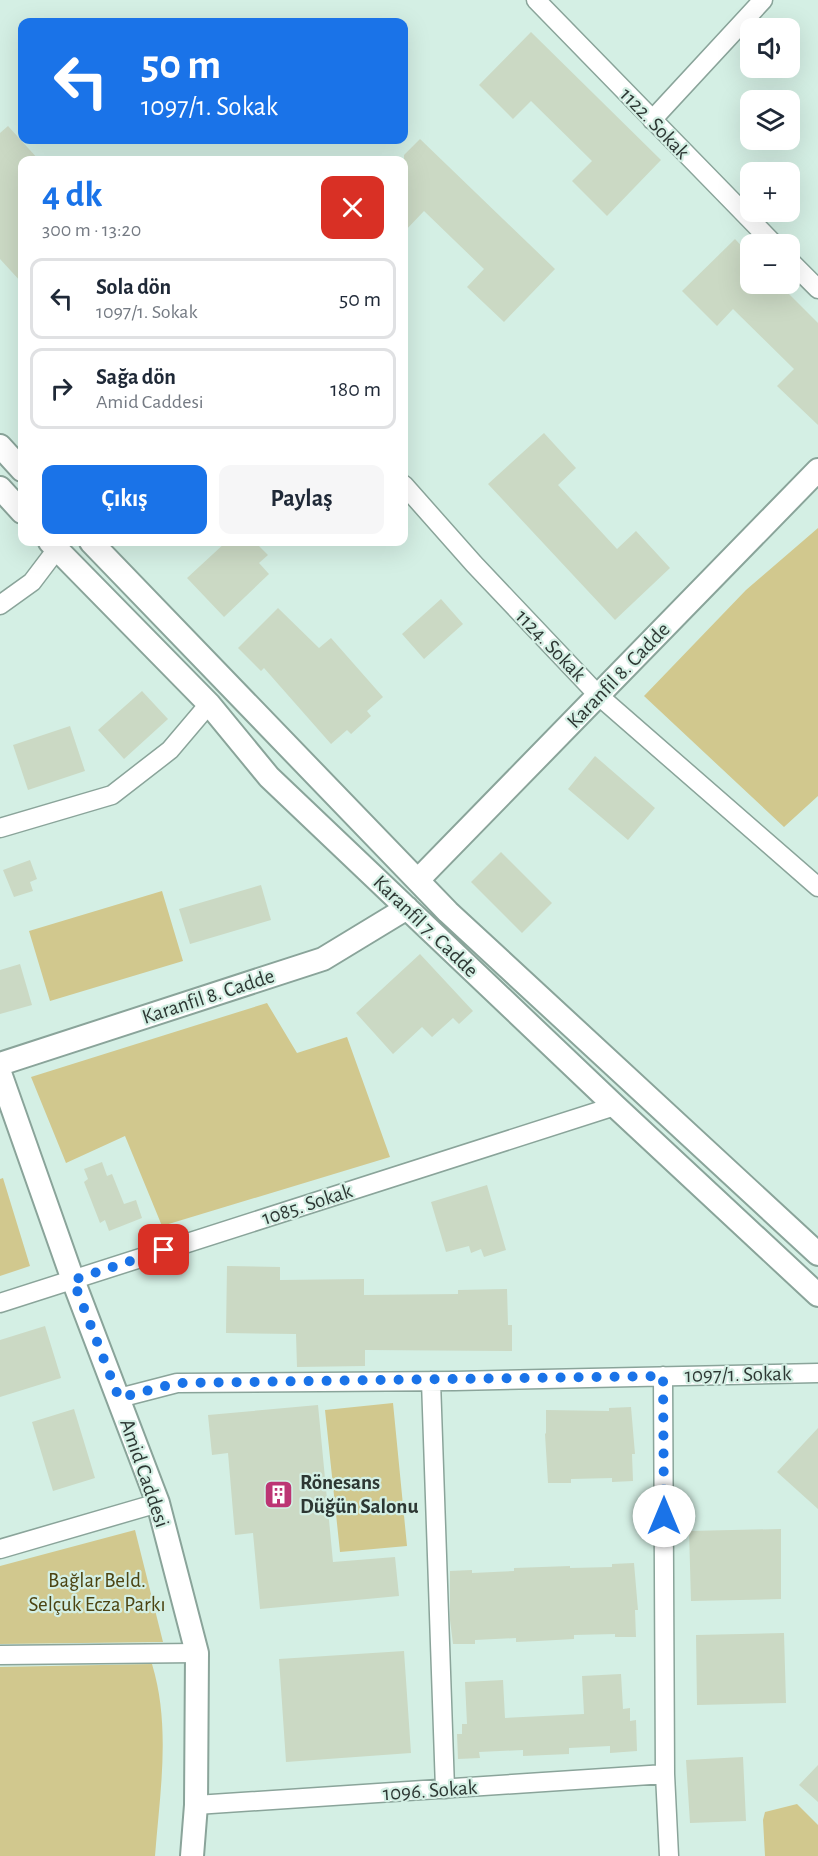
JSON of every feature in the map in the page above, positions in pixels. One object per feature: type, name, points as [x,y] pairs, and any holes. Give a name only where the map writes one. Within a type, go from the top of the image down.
[{"type":"street","name":"1122. Sokak","points":[[536,0],[764,234]]},
{"type":"street","points":[[652,120],[763,0]]},
{"type":"street","points":[[800,271],[818,289]]},
{"type":"street","points":[[0,446],[18,466]]},
{"type":"street","name":"Karanfil 8. Cadde","points":[[417,880],[818,470]]},
{"type":"street","points":[[0,488],[18,508]]},
{"type":"street","name":"1124. Sokak","points":[[408,490],[474,564],[599,696],[818,887]]},
{"type":"street","points":[[0,605],[32,582],[52,546]]},
{"type":"street","name":"Karanfil 7. Cadde","points":[[54,546],[209,704],[269,777],[615,1106],[818,1295]]},
{"type":"street","name":"Karanfil 7. Cadde","points":[[95,546],[448,912],[818,1254]]},
{"type":"street","points":[[0,828],[112,795],[170,750],[209,704]]},
{"type":"street","name":"Karanfil 8. Cadde","points":[[0,1064],[323,959],[407,909]]},
{"type":"street","name":"Amid Caddesi","points":[[0,1072],[73,1280],[158,1503],[197,1653],[196,1805],[192,1856]]},
{"type":"street","name":"1085. Sokak","points":[[0,1303],[615,1106]]},
{"type":"street","name":"1097/1. Sokak","points":[[119,1398],[177,1383],[431,1381],[818,1373]]},
{"type":"street","points":[[663,1376],[665,1774],[669,1856]]},
{"type":"street","points":[[431,1381],[444,1789]]},
{"type":"street","points":[[0,1550],[158,1503]]},
{"type":"street","points":[[0,1655],[197,1653]]},
{"type":"street","name":"1096. Sokak","points":[[196,1805],[665,1774]]},
{"type":"green space","points":[[818,528],[818,796],[784,827],[644,696],[746,590]]},
{"type":"green space","points":[[162,891],[183,961],[50,1001],[29,931]]},
{"type":"green space","points":[[267,1003],[297,1053],[347,1037],[390,1157],[162,1226],[125,1136],[66,1163],[31,1077]]},
{"type":"green space","points":[[3,1178],[30,1266],[0,1276],[0,1179]]},
{"type":"green space","points":[[393,1403],[407,1546],[340,1552],[325,1410]]},
{"type":"green space","name":"Bağlar Beld. Selçuk Ecza Parkı","points":[[135,1530],[163,1642],[0,1644],[0,1566]]},
{"type":"green space","points":[[152,1664],[158,1687],[163,1735],[155,1856],[0,1856],[0,1667]]},
{"type":"green space","points":[[797,1804],[818,1825],[818,1856],[765,1856],[763,1820],[765,1812]]},
{"type":"building","points":[[531,32],[661,160],[607,216],[572,181],[592,161],[531,101],[513,119],[479,85]]},
{"type":"building","points":[[8,126],[18,137],[18,144],[24,144],[35,156],[18,156],[18,279],[0,259],[0,133]]},
{"type":"building","points":[[420,139],[555,269],[504,322],[467,287],[484,269],[424,211],[408,228],[408,156],[404,155]]},
{"type":"building","points":[[735,239],[740,244],[740,294],[789,294],[818,323],[818,425],[777,386],[794,369],[733,309],[717,326],[682,291]]},
{"type":"building","points":[[544,433],[576,468],[558,485],[617,549],[636,531],[670,568],[615,620],[488,484]]},
{"type":"building","points":[[222,546],[259,546],[268,555],[259,563],[269,574],[224,617],[187,578]]},
{"type":"building","points":[[441,599],[463,624],[424,659],[402,634]]},
{"type":"building","points":[[278,608],[319,648],[331,638],[383,697],[367,711],[371,716],[351,734],[347,730],[331,744],[264,668],[261,671],[238,648]]},
{"type":"building","points":[[142,691],[168,719],[124,759],[98,730]]},
{"type":"building","points":[[70,726],[85,771],[28,790],[13,745]]},
{"type":"building","points":[[595,756],[655,808],[628,840],[568,789]]},
{"type":"building","points":[[501,852],[552,903],[522,933],[471,882]]},
{"type":"building","points":[[30,860],[37,879],[30,882],[33,891],[14,897],[3,870]]},
{"type":"building","points":[[261,885],[271,920],[190,944],[179,909]]},
{"type":"building","points":[[420,954],[473,1011],[459,1024],[453,1018],[432,1037],[422,1027],[393,1054],[356,1013]]},
{"type":"building","points":[[20,964],[32,1005],[0,1014],[0,970]]},
{"type":"building","points":[[102,1162],[107,1176],[112,1174],[124,1204],[136,1200],[142,1218],[109,1231],[105,1220],[100,1223],[84,1182],[88,1179],[84,1169]]},
{"type":"building","points":[[487,1185],[506,1250],[484,1257],[481,1249],[471,1253],[469,1246],[446,1252],[431,1202]]},
{"type":"building","points":[[227,1266],[280,1267],[280,1280],[364,1279],[364,1295],[458,1294],[458,1290],[507,1289],[508,1325],[512,1325],[512,1351],[365,1350],[365,1366],[297,1367],[296,1334],[226,1333]]},
{"type":"building","points":[[45,1326],[61,1378],[0,1397],[0,1340]]},
{"type":"building","name":"Rönesans Düğün Salonu","points":[[318,1405],[333,1562],[395,1557],[399,1596],[260,1609],[253,1533],[235,1535],[228,1453],[212,1455],[208,1415]]},
{"type":"building","points":[[631,1407],[635,1454],[632,1454],[633,1481],[612,1482],[612,1478],[571,1479],[571,1483],[548,1483],[546,1410],[609,1411],[609,1408]]},
{"type":"building","points":[[74,1409],[95,1478],[53,1491],[32,1422]]},
{"type":"building","points":[[818,1428],[818,1509],[777,1472]]},
{"type":"building","points":[[781,1529],[781,1599],[691,1601],[689,1531]]},
{"type":"building","points":[[634,1563],[638,1610],[635,1610],[636,1637],[615,1637],[615,1634],[574,1635],[574,1639],[516,1642],[516,1638],[475,1640],[475,1644],[453,1644],[450,1620],[450,1571],[472,1570],[472,1573],[514,1571],[514,1568],[612,1567],[612,1564]]},
{"type":"building","points":[[784,1633],[786,1703],[697,1705],[696,1635]]},
{"type":"building","points":[[404,1651],[411,1753],[286,1762],[279,1659]]},
{"type":"building","points":[[621,1674],[623,1709],[630,1708],[630,1721],[636,1720],[637,1751],[610,1753],[610,1746],[569,1748],[569,1754],[523,1756],[523,1750],[479,1752],[480,1758],[458,1759],[457,1734],[462,1734],[462,1724],[467,1724],[465,1682],[503,1680],[505,1718],[584,1714],[582,1676]]},
{"type":"building","points":[[743,1757],[746,1821],[690,1823],[686,1760]]},
{"type":"building","points":[[818,1765],[818,1802],[799,1785]]},
{"type":"place","name":"Rönesans Düğün Salonu","points":[[279,1494]]},
{"type":"route","points":[[164,1250],[73,1280],[119,1398],[177,1383],[455,1381],[663,1376],[664,1516]]}]
